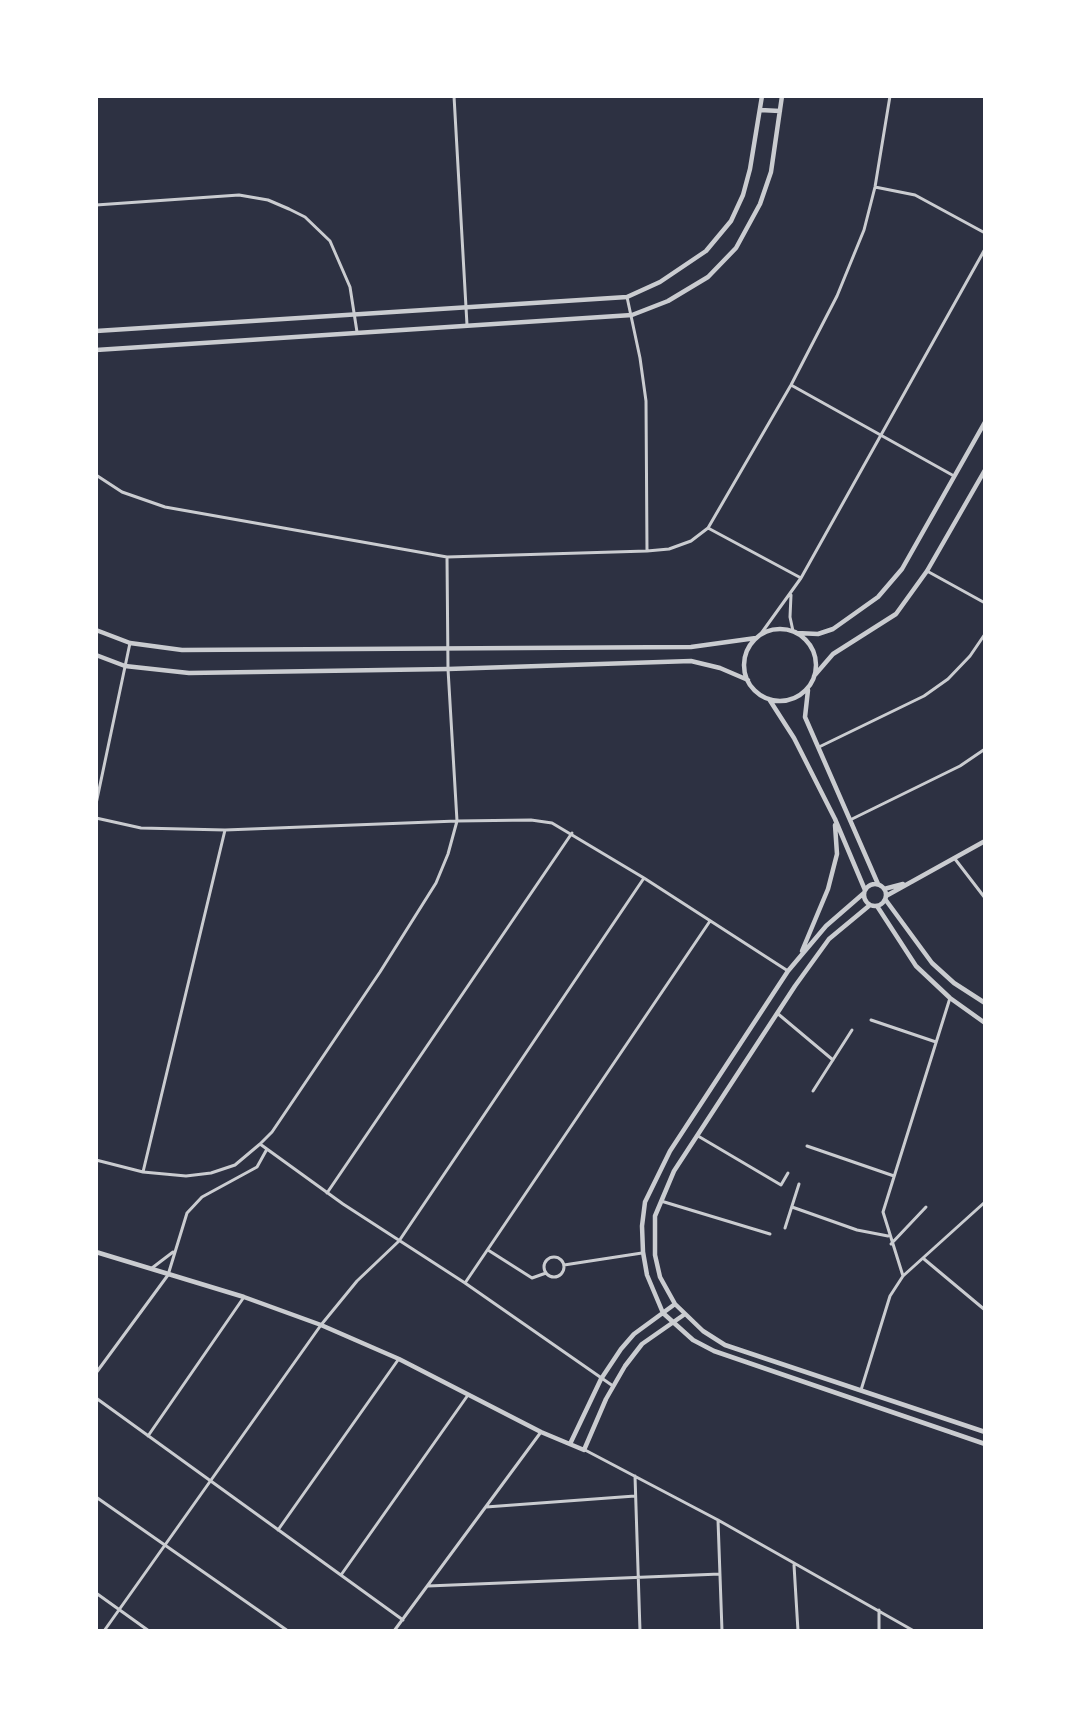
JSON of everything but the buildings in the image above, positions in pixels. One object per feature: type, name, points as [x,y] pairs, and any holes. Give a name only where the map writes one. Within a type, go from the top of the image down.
[{"type":"street","points":[[454,96],[467,326]]},
{"type":"street","points":[[96,331],[627,297],[660,282],[706,251],[731,221],[743,195],[750,169],[762,96]]},
{"type":"street","points":[[96,350],[632,315],[668,301],[708,277],[736,248],[760,204],[771,172],[782,96]]},
{"type":"street","points":[[96,475],[122,492],[165,507],[447,557],[647,551],[669,549],[684,543],[708,528],[791,385],[837,296],[864,230],[875,187],[890,96]]},
{"type":"street","points":[[760,110],[780,111]]},
{"type":"street","points":[[875,187],[915,195],[985,233]]},
{"type":"street","points":[[96,205],[239,195],[268,200],[305,217],[330,241],[347,279],[356,314],[357,332]]},
{"type":"street","points":[[985,249],[801,578],[745,658],[748,680],[753,688],[769,699],[794,738],[835,819],[864,891],[865,900],[870,905],[877,906],[916,966],[950,998],[985,1023]]},
{"type":"street","points":[[627,297],[646,401],[647,551]]},
{"type":"street","points":[[791,385],[954,476]]},
{"type":"street","points":[[96,630],[130,643],[182,650],[691,647],[758,637],[782,629],[818,634],[833,629],[878,597],[902,569],[985,422]]},
{"type":"street","points":[[985,470],[927,571],[896,614],[839,649],[823,663],[808,687],[805,717],[878,884],[884,889],[885,897],[932,963],[954,982],[985,1003]]},
{"type":"street","points":[[708,528],[801,578]]},
{"type":"street","points":[[96,1160],[143,1172],[186,1176],[211,1173],[235,1165],[260,1144],[380,972],[436,884],[448,854],[457,820],[448,669],[447,557]]},
{"type":"street","points":[[927,571],[985,603]]},
{"type":"street","points":[[790,595],[790,617],[795,632],[812,647],[816,666],[814,676]]},
{"type":"street","points":[[817,748],[924,696],[948,679],[970,656],[985,634]]},
{"type":"street","points":[[96,804],[130,643]]},
{"type":"street","points":[[96,655],[125,666],[189,673],[448,669],[691,661],[720,668],[748,680]]},
{"type":"street","points":[[769,699],[790,699],[808,687]]},
{"type":"street","points":[[850,820],[960,766],[985,749]]},
{"type":"street","points":[[96,818],[141,828],[225,830],[457,820],[531,820],[552,823],[644,878],[788,971]]},
{"type":"street","points":[[800,957],[828,889],[837,854],[835,819]]},
{"type":"street","points":[[143,1172],[225,830]]},
{"type":"street","points":[[327,1193],[572,833]]},
{"type":"street","points":[[877,906],[885,897],[985,841]]},
{"type":"street","points":[[955,859],[985,898]]},
{"type":"street","points":[[104,1631],[321,1325],[357,1281],[399,1241],[644,878]]},
{"type":"street","points":[[884,889],[909,883]]},
{"type":"street","points":[[878,884],[870,885],[826,926],[788,971],[669,1151],[645,1202],[642,1226],[647,1275],[663,1313],[693,1340],[714,1351],[985,1444]]},
{"type":"street","points":[[870,905],[829,939],[696,1136],[659,1200],[653,1232],[654,1251],[660,1277],[675,1304],[703,1331],[725,1345],[985,1432]]},
{"type":"street","points":[[465,1283],[710,921]]},
{"type":"street","points":[[903,1276],[888,1236],[883,1212],[950,998]]},
{"type":"street","points":[[765,1006],[777,1013],[833,1060]]},
{"type":"street","points":[[871,1020],[936,1042]]},
{"type":"street","points":[[813,1091],[852,1030]]},
{"type":"street","points":[[696,1136],[781,1185],[788,1173]]},
{"type":"street","points":[[260,1144],[327,1193],[465,1283],[613,1386]]},
{"type":"street","points":[[807,1146],[894,1176]]},
{"type":"street","points":[[96,1373],[168,1275],[182,1223],[195,1203],[210,1192],[257,1167],[267,1149]]},
{"type":"street","points":[[784,1228],[799,1184]]},
{"type":"street","points":[[659,1200],[771,1234]]},
{"type":"street","points":[[858,1401],[890,1296],[903,1276],[985,1202]]},
{"type":"street","points":[[792,1207],[857,1230],[888,1236]]},
{"type":"street","points":[[891,1244],[926,1207]]},
{"type":"street","points":[[488,1250],[532,1278],[546,1274],[554,1278],[560,1276],[564,1265],[561,1259],[551,1257],[544,1264],[546,1274]]},
{"type":"street","points":[[150,1269],[174,1251]]},
{"type":"street","points":[[564,1265],[654,1251]]},
{"type":"street","points":[[96,1252],[244,1297],[321,1325],[399,1359],[541,1432],[584,1450],[635,1476],[718,1520],[914,1631]]},
{"type":"street","points":[[924,1259],[985,1310]]},
{"type":"street","points":[[148,1436],[244,1297]]},
{"type":"street","points":[[570,1444],[602,1379],[621,1348],[634,1334],[675,1304]]},
{"type":"street","points":[[584,1450],[613,1386],[642,1344],[685,1314]]},
{"type":"street","points":[[278,1530],[399,1359]]},
{"type":"street","points":[[341,1575],[469,1394]]},
{"type":"street","points":[[96,1398],[403,1620]]},
{"type":"street","points":[[394,1631],[541,1432]]},
{"type":"street","points":[[635,1476],[640,1631]]},
{"type":"street","points":[[486,1507],[635,1496]]},
{"type":"street","points":[[96,1497],[288,1631]]},
{"type":"street","points":[[718,1520],[722,1631]]},
{"type":"street","points":[[794,1565],[798,1631]]},
{"type":"street","points":[[428,1586],[720,1574]]},
{"type":"street","points":[[96,1593],[149,1631]]},
{"type":"street","points":[[879,1610],[879,1631]]}]
